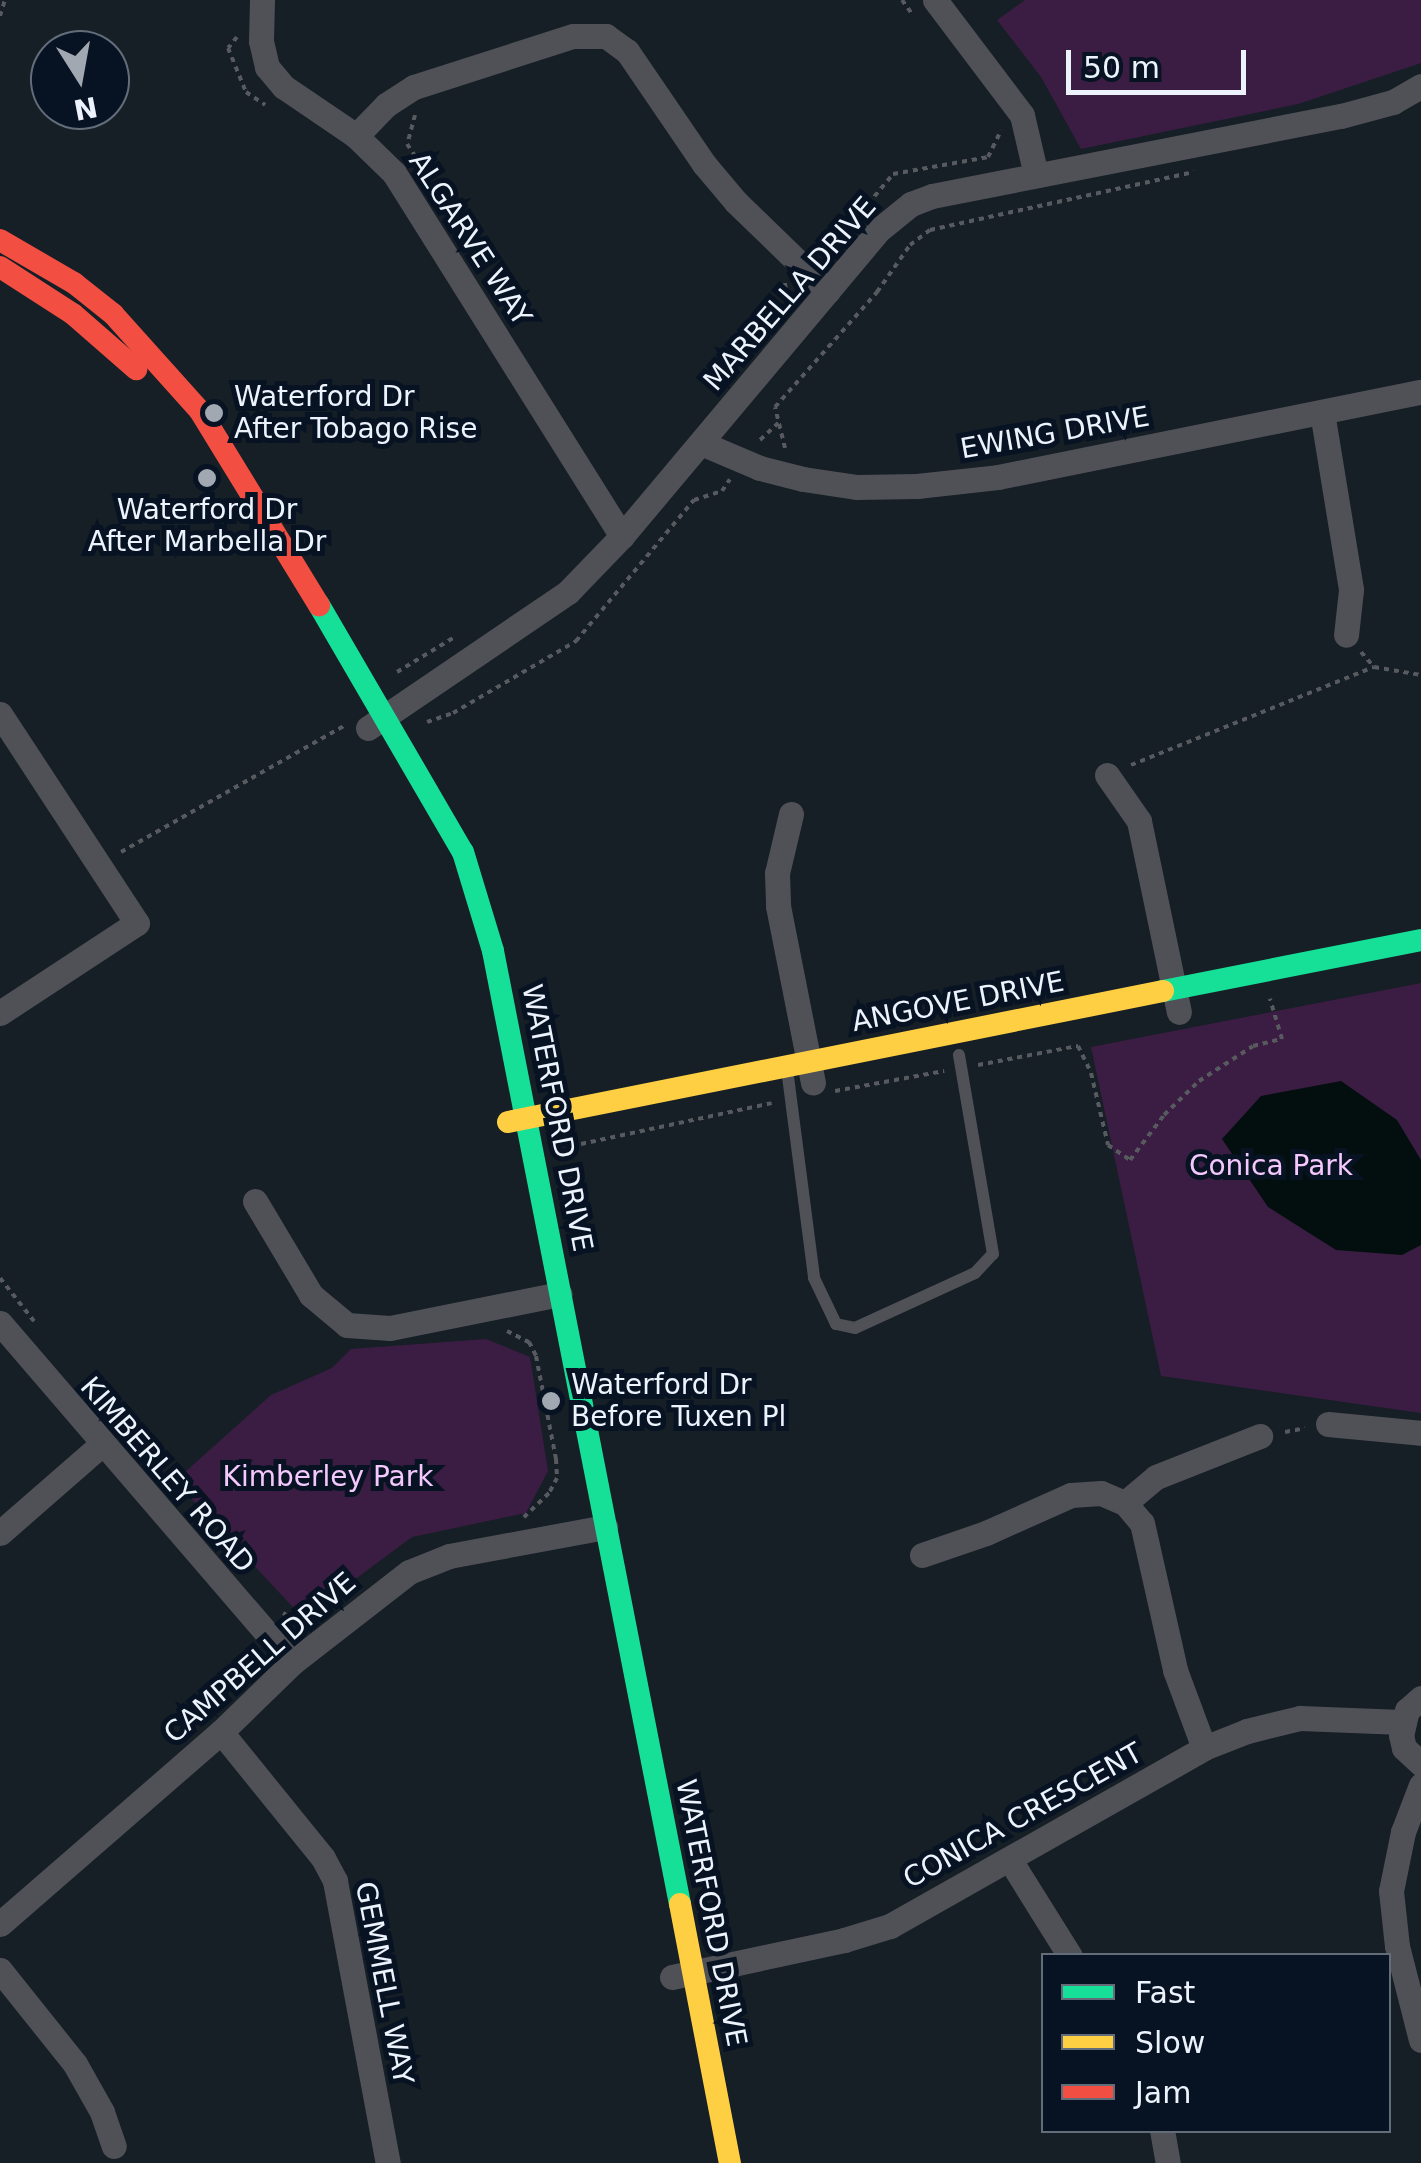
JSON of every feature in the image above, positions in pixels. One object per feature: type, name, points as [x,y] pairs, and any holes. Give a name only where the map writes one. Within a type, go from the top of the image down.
[{"type":"street","name":"ALGARVE WAY","points":[[262,0],[260,42],[267,67],[284,87],[356,136],[400,181],[622,536]]},
{"type":"street","points":[[935,0],[1022,115],[1036,175]]},
{"type":"street","points":[[356,136],[386,105],[414,87],[574,36],[606,36],[627,51],[704,164],[736,202],[821,284]]},
{"type":"street","name":"MARBELLA DRIVE","points":[[371,720],[536,618],[568,592],[701,443],[821,284],[911,204],[932,196],[1341,116],[1393,102],[1421,86]]},
{"type":"street","name":"WATERFORD DRIVE","points":[[0,240],[74,283],[113,314],[172,375],[215,436],[371,720]]},
{"type":"street","name":"WATERFORD DRIVE","points":[[0,267],[73,314],[118,350],[154,389],[194,441],[371,720],[463,852],[493,950],[520,1132],[682,1975],[708,2163]]},
{"type":"street","name":"EWING DRIVE","points":[[701,443],[804,479],[857,487],[917,486],[998,477],[1421,392]]},
{"type":"street","points":[[1322,412],[1351,590],[1346,635]]},
{"type":"street","points":[[0,714],[136,923],[0,1014]]},
{"type":"street","points":[[1107,774],[1139,821],[1177,1001]]},
{"type":"street","points":[[791,814],[777,874],[799,1075]]},
{"type":"street","name":"ANGOVE DRIVE","points":[[799,1075],[959,1055],[1421,940]]},
{"type":"street","name":"ANGOVE DRIVE","points":[[520,1132],[1177,1001],[1421,961]]},
{"type":"street","points":[[255,1201],[311,1295],[346,1325],[390,1328],[551,1296]]},
{"type":"street","name":"KIMBERLEY ROAD","points":[[0,1323],[292,1663]]},
{"type":"street","points":[[1328,1424],[1421,1433]]},
{"type":"street","points":[[1125,1503],[1156,1476],[1260,1436]]},
{"type":"street","points":[[0,1533],[101,1445]]},
{"type":"street","points":[[922,1555],[986,1534],[1071,1496],[1101,1493],[1125,1503],[1142,1524],[1174,1670],[1204,1748]]},
{"type":"street","name":"CAMPBELL DRIVE","points":[[0,1924],[221,1732],[292,1663],[391,1584],[427,1563],[596,1529]]},
{"type":"street","points":[[1421,1698],[1402,1722],[1404,1748],[1421,1764]]},
{"type":"street","name":"CONICA CRESCENT","points":[[682,1975],[869,1934],[1010,1860],[1204,1748],[1274,1722],[1300,1718],[1402,1722]]},
{"type":"street","name":"GEMMELL WAY","points":[[221,1732],[323,1858],[335,1881],[388,2163]]},
{"type":"street","points":[[1421,1785],[1403,1832],[1392,1891],[1397,1946],[1421,2040]]},
{"type":"street","points":[[1010,1860],[1068,1953]]},
{"type":"street","points":[[0,1970],[75,2064],[102,2112],[114,2146]]},
{"type":"street","name":"WATERFORD DRIVE","points":[[682,1975],[730,2163]]},
{"type":"street","points":[[1163,2133],[1168,2163]]},
{"type":"lane","points":[[799,1075],[814,1278],[836,1324],[854,1328],[975,1273],[994,1254],[959,1055]]},
{"type":"path","points":[[0,16],[5,0]]},
{"type":"path","points":[[902,0],[924,29]]},
{"type":"path","points":[[400,181],[422,166],[407,144],[418,107]]},
{"type":"path","points":[[860,215],[893,174],[988,157],[1001,130]]},
{"type":"path","points":[[799,452],[784,448],[775,408],[877,292],[910,245],[930,230],[1197,172]]},
{"type":"path","points":[[784,272],[787,306]]},
{"type":"path","points":[[785,288],[821,284]]},
{"type":"path","points":[[428,722],[453,714],[576,641],[694,500],[722,491],[741,460],[778,423]]},
{"type":"path","points":[[397,672],[462,632]]},
{"type":"path","points":[[1107,774],[1374,667],[1421,675]]},
{"type":"path","points":[[98,865],[371,720]]},
{"type":"path","points":[[1260,1436],[1328,1424]]},
{"type":"green space","points":[[1025,0],[1421,0],[1421,63],[1298,104],[1081,149],[1041,77],[997,20]]},
{"type":"green space","name":"Conica Park","points":[[1421,983],[1421,1413],[1161,1376],[1091,1047]]},
{"type":"green space","name":"Kimberley Park","points":[[486,1339],[530,1357],[548,1471],[526,1513],[412,1537],[303,1618],[175,1481],[271,1395],[332,1368],[351,1349]]},
{"type":"shaded area","points":[[1341,1081],[1397,1120],[1421,1160],[1421,1245],[1402,1255],[1336,1250],[1268,1207],[1222,1139],[1261,1096]]},
{"type":"traffic: fast","points":[[319,605],[463,852],[493,951],[680,1904]]},
{"type":"traffic: fast","points":[[1163,991],[1421,940]]},
{"type":"traffic: slow","points":[[508,1122],[1163,991]]},
{"type":"traffic: slow","points":[[680,1904],[730,2163]]},
{"type":"traffic: jam","points":[[0,240],[74,283],[113,314],[200,411],[319,605]]},
{"type":"traffic: jam","points":[[0,267],[73,314],[136,369]]},
{"type":"place","name":"Waterford Dr After Tobago Rise","points":[[214,413]]},
{"type":"place","name":"Waterford Dr After Marbella Dr","points":[[207,478]]},
{"type":"place","name":"Waterford Dr Before Tuxen Pl","points":[[551,1401]]}]
